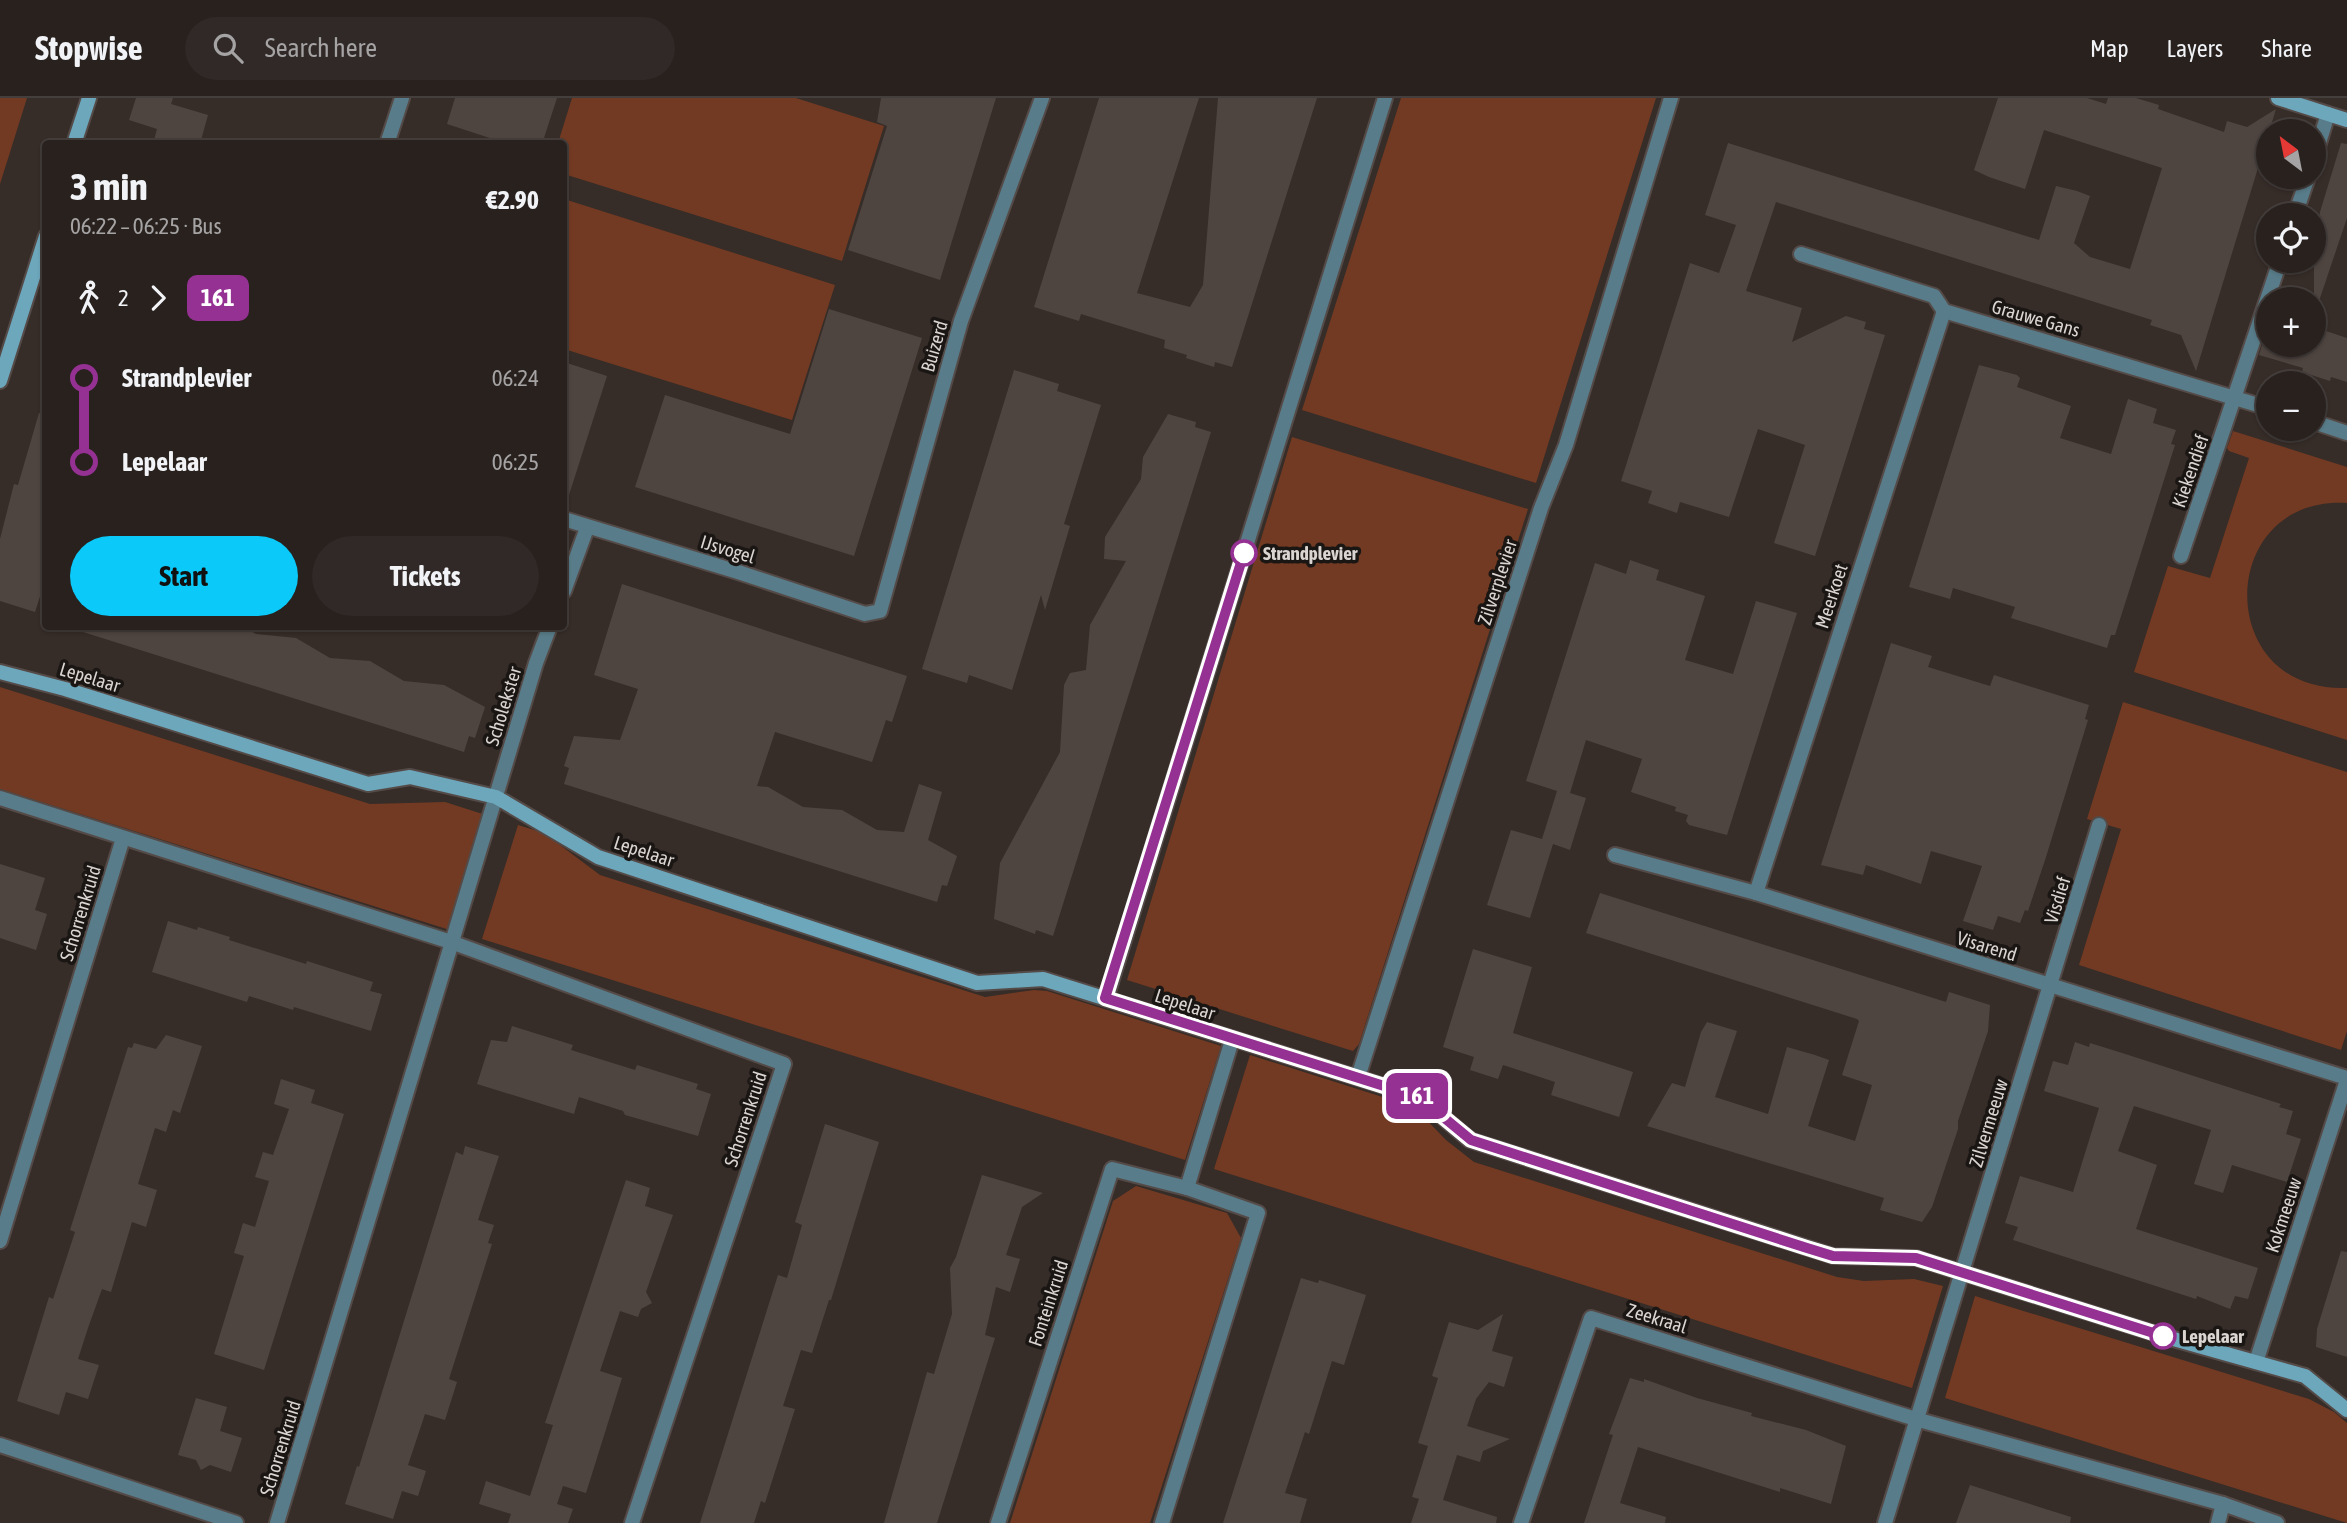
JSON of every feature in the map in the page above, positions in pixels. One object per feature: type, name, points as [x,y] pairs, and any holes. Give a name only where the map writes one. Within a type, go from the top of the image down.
[{"type":"street","points":[[75,140],[89,98]]},
{"type":"street","points":[[388,140],[402,98]]},
{"type":"street","name":"Buizerd","points":[[880,611],[961,321],[1042,98]]},
{"type":"street","points":[[1105,998],[1385,98]]},
{"type":"street","name":"Zilverplevier","points":[[1358,1077],[1541,508],[1566,445],[1671,98]]},
{"type":"street","points":[[2278,98],[2347,120]]},
{"type":"street","points":[[2326,120],[2328,114]]},
{"type":"street","points":[[0,381],[42,249]]},
{"type":"street","name":"Grauwe Gans","points":[[1801,254],[1934,296],[1944,311],[2256,404]]},
{"type":"street","name":"Kiekendief","points":[[2181,556],[2276,273]]},
{"type":"street","name":"Meerkoet","points":[[1756,893],[1944,311]]},
{"type":"street","points":[[2326,426],[2347,433]]},
{"type":"street","name":"IJsvogel","points":[[567,521],[738,572],[865,614],[880,611]]},
{"type":"street","points":[[567,583],[587,528]]},
{"type":"street","name":"Scholekster","points":[[496,797],[549,630]]},
{"type":"street","name":"Lepelaar","points":[[0,672],[65,689],[368,784],[410,777],[496,797],[598,857],[977,983],[1043,979],[1105,998],[1419,1097],[1471,1140],[1483,1144],[1833,1256],[1916,1258],[2163,1336],[2305,1376],[2347,1409]]},
{"type":"street","name":"Schorrenkruid","points":[[277,1523],[496,797]]},
{"type":"street","name":"Schorrenkruid","points":[[0,798],[451,942],[784,1064],[632,1523]]},
{"type":"street","name":"Visdief","points":[[2051,986],[2099,825]]},
{"type":"street","name":"Schorrenkruid","points":[[0,1241],[124,838]]},
{"type":"street","name":"Visarend","points":[[1615,855],[1756,893],[2347,1079]]},
{"type":"street","name":"Zilvermeeuw","points":[[1962,1272],[2051,986]]},
{"type":"street","points":[[1187,1188],[1233,1040]]},
{"type":"street","name":"Kokmeeuw","points":[[2256,1362],[2347,1079]]},
{"type":"street","name":"Fonteinkruid","points":[[998,1523],[1112,1169],[1187,1188],[1258,1213],[1162,1523]]},
{"type":"street","points":[[1885,1523],[1962,1272]]},
{"type":"street","name":"Zeekraal","points":[[1521,1523],[1591,1318],[1919,1419],[2223,1504],[2277,1523]]},
{"type":"street","points":[[0,1446],[236,1523]]},
{"type":"street","points":[[2218,1523],[2223,1504]]},
{"type":"shaded area","points":[[0,98],[27,98],[0,184]]},
{"type":"shaded area","points":[[572,98],[796,98],[884,126],[842,261],[567,175],[567,140],[559,140]]},
{"type":"shaded area","points":[[1401,98],[1656,98],[1536,483],[1302,410]]},
{"type":"shaded area","points":[[567,200],[835,285],[792,420],[567,350]]},
{"type":"shaded area","points":[[2233,431],[2256,438],[2256,441],[2265,441],[2347,467],[2347,503],[2304,509],[2273,529],[2254,559],[2247,594],[2253,630],[2272,660],[2303,681],[2347,688],[2347,740],[2134,672],[2168,566],[2210,578],[2249,458],[2227,448]]},
{"type":"shaded area","points":[[1292,437],[1528,509],[1359,1044],[1353,1051],[1127,980]]},
{"type":"shaded area","points":[[0,687],[370,804],[445,802],[489,816],[453,931],[0,789]]},
{"type":"shaded area","points":[[2123,702],[2347,772],[2347,1031],[2341,1050],[2079,965],[2121,829],[2087,819]]},
{"type":"shaded area","points":[[518,825],[544,833],[600,875],[985,997],[1034,990],[1047,991],[1221,1046],[1185,1160],[482,939]]},
{"type":"shaded area","points":[[1250,1055],[1414,1107],[1446,1140],[1474,1162],[1837,1277],[1864,1281],[1914,1279],[1943,1286],[1912,1388],[1214,1169]]},
{"type":"shaded area","points":[[1136,1186],[1227,1213],[1241,1238],[1150,1523],[1010,1523],[1113,1201]]},
{"type":"shaded area","points":[[1975,1296],[2309,1399],[2334,1412],[2347,1423],[2347,1523],[1945,1398]]},
{"type":"building","points":[[136,98],[173,98],[171,104],[208,115],[201,140],[154,140],[157,129],[129,120]]},
{"type":"building","points":[[455,98],[557,98],[543,140],[496,140],[447,124]]},
{"type":"building","points":[[881,98],[996,98],[940,280],[848,250],[887,126],[877,122]]},
{"type":"building","points":[[1099,98],[1199,98],[1137,293],[1190,307],[1203,285],[1218,98],[1317,98],[1232,367],[1215,362],[1214,367],[1186,358],[1187,355],[1164,348],[1165,340],[1081,314],[1079,321],[1034,307]]},
{"type":"building","points":[[1998,98],[2087,98],[2106,104],[2108,98],[2136,98],[2159,105],[2158,109],[2224,132],[2227,121],[2247,127],[2256,121],[2256,174],[2196,371],[2181,335],[2150,325],[2152,320],[1776,202],[1746,291],[1802,308],[1792,342],[1846,316],[1866,322],[1864,329],[1885,335],[1815,556],[1774,543],[1805,445],[1758,429],[1729,517],[1680,502],[1677,513],[1648,503],[1652,491],[1621,481],[1690,263],[1719,273],[1736,225],[1705,215],[1728,143],[2039,240],[2056,186],[2077,191],[2090,196],[2074,243],[2090,257],[2130,269],[2162,168],[2044,130],[2025,189],[1974,170]]},
{"type":"building","points":[[2276,109],[2273,119],[2260,119]]},
{"type":"building","points":[[2341,143],[2347,144],[2347,218],[2324,287],[2314,287],[2314,273],[2326,273],[2326,203],[2323,203]]},
{"type":"building","points":[[829,309],[922,338],[854,556],[635,487],[665,395],[790,434]]},
{"type":"building","points":[[2326,331],[2347,338],[2347,382],[2331,377],[2330,381],[2326,380],[2326,371],[2302,371],[2303,368],[2266,357],[2326,357]]},
{"type":"building","points":[[567,363],[607,376],[567,495]]},
{"type":"building","points":[[1979,365],[2017,375],[2020,378],[2017,387],[2071,406],[2060,438],[2111,454],[2128,399],[2157,409],[2153,423],[2176,430],[2171,444],[2175,445],[2129,591],[2115,635],[2111,635],[2107,648],[2011,618],[2015,607],[1953,588],[1950,599],[1909,587]]},
{"type":"building","points":[[1014,370],[1059,384],[1057,391],[1101,405],[1064,524],[1070,526],[1045,610],[1041,595],[1012,690],[969,675],[967,683],[922,669]]},
{"type":"building","points":[[39,413],[42,413],[42,590],[35,612],[0,601],[0,539],[14,484],[18,485]]},
{"type":"building","points":[[1168,414],[1196,422],[1195,427],[1211,432],[1053,936],[1036,930],[1035,934],[994,919],[1000,863],[1060,752],[1064,685],[1070,673],[1086,670],[1090,625],[1126,561],[1104,559],[1105,537],[1141,479],[1143,457]]},
{"type":"building","points":[[1630,560],[1659,570],[1656,580],[1705,596],[1685,660],[1733,674],[1756,601],[1797,613],[1727,835],[1689,825],[1686,821],[1688,815],[1675,811],[1676,807],[1631,792],[1642,759],[1586,740],[1570,793],[1586,798],[1570,850],[1553,844],[1530,918],[1487,905],[1511,830],[1542,839],[1557,791],[1526,781],[1595,563],[1626,574]]},
{"type":"building","points":[[622,584],[907,676],[892,722],[886,720],[872,762],[775,732],[757,786],[768,787],[803,807],[842,810],[877,830],[904,832],[919,784],[942,792],[928,840],[957,856],[947,886],[942,885],[937,902],[564,784],[569,768],[564,766],[574,736],[620,740],[638,689],[594,675]]},
{"type":"building","points":[[249,630],[256,634],[296,638],[330,658],[370,661],[404,681],[444,685],[485,707],[475,738],[469,736],[464,752],[83,632]]},
{"type":"building","points":[[1891,643],[1932,656],[1928,667],[1990,686],[1994,675],[2089,705],[2085,719],[2088,720],[2046,857],[2028,911],[2025,910],[2020,923],[1998,916],[1993,930],[1963,921],[1982,866],[1931,851],[1921,884],[1866,865],[1863,875],[1821,865]]},
{"type":"building","points":[[0,864],[45,878],[35,910],[47,914],[36,950],[0,938]]},
{"type":"building","points":[[1600,893],[1946,1002],[1949,992],[1990,1005],[1988,1031],[1958,1121],[1958,1129],[1932,1207],[1922,1222],[1880,1210],[1884,1198],[1647,1126],[1672,1083],[1685,1087],[1701,1032],[1707,1022],[1737,1031],[1715,1097],[1768,1114],[1787,1047],[1815,1055],[1829,1060],[1808,1126],[1855,1141],[1872,1085],[1842,1075],[1859,1021],[1857,1019],[1586,933]]},
{"type":"building","points":[[168,921],[197,930],[198,927],[230,937],[229,940],[373,982],[370,991],[382,994],[371,1031],[249,996],[247,1002],[152,972]]},
{"type":"building","points":[[1473,949],[1532,967],[1513,1033],[1633,1072],[1619,1117],[1551,1095],[1555,1082],[1503,1065],[1498,1079],[1470,1070],[1474,1057],[1443,1047]]},
{"type":"building","points":[[512,1026],[573,1045],[571,1050],[635,1070],[637,1065],[698,1084],[696,1089],[711,1094],[698,1136],[625,1115],[623,1111],[579,1097],[574,1114],[477,1084],[491,1040],[507,1042]]},
{"type":"building","points":[[166,1035],[202,1046],[180,1113],[173,1110],[166,1132],[155,1128],[138,1184],[157,1190],[146,1227],[132,1222],[111,1292],[102,1289],[88,1328],[78,1359],[99,1365],[88,1399],[66,1392],[59,1415],[17,1401],[49,1297],[53,1299],[75,1232],[70,1230],[128,1047],[132,1048],[134,1043],[156,1049]]},
{"type":"building","points":[[2075,1042],[2089,1047],[2090,1043],[2119,1052],[2281,1104],[2279,1107],[2293,1111],[2286,1134],[2301,1139],[2287,1182],[2232,1165],[2223,1193],[2194,1184],[2211,1130],[2134,1106],[2118,1151],[2157,1165],[2136,1229],[2258,1268],[2248,1299],[2235,1296],[2230,1309],[2197,1296],[2196,1299],[2013,1240],[2018,1227],[2005,1223],[2020,1176],[2073,1192],[2099,1108],[2044,1091],[2053,1061],[2068,1065]]},
{"type":"building","points":[[281,1079],[315,1090],[311,1103],[344,1114],[264,1370],[214,1354],[244,1256],[234,1253],[243,1223],[255,1227],[269,1181],[255,1177],[263,1152],[273,1155],[289,1109],[274,1104]]},
{"type":"building","points":[[825,1124],[879,1142],[831,1300],[812,1353],[801,1350],[783,1406],[795,1409],[765,1503],[761,1501],[754,1523],[700,1523],[778,1275],[787,1278],[802,1225],[795,1222]]},
{"type":"building","points":[[465,1146],[499,1156],[478,1220],[494,1225],[488,1243],[492,1244],[449,1379],[457,1382],[445,1420],[425,1414],[408,1465],[426,1471],[418,1496],[402,1491],[393,1519],[345,1504],[357,1466],[359,1467],[456,1152],[463,1155]]},
{"type":"building","points":[[982,1175],[1043,1193],[1022,1207],[1006,1255],[1020,1259],[1010,1292],[996,1287],[985,1335],[995,1338],[937,1523],[884,1523],[927,1372],[934,1374],[952,1314],[950,1268]]},
{"type":"building","points":[[626,1180],[650,1188],[645,1206],[673,1215],[646,1292],[652,1303],[641,1309],[638,1317],[620,1311],[600,1371],[622,1378],[586,1493],[563,1486],[557,1504],[573,1509],[568,1523],[508,1523],[511,1514],[479,1504],[486,1481],[530,1496],[553,1425],[545,1423]]},
{"type":"building","points":[[2341,1251],[2347,1252],[2347,1357],[2316,1347],[2317,1329]]},
{"type":"building","points":[[1301,1278],[1318,1283],[1319,1280],[1366,1295],[1344,1365],[1332,1361],[1309,1434],[1305,1432],[1285,1493],[1307,1499],[1300,1523],[1223,1523]]},
{"type":"building","points":[[1503,1314],[1492,1351],[1513,1357],[1504,1387],[1489,1382],[1476,1399],[1467,1426],[1510,1439],[1483,1451],[1480,1462],[1457,1455],[1443,1500],[1497,1517],[1496,1523],[1411,1523],[1419,1499],[1412,1497],[1428,1446],[1418,1443],[1438,1378],[1432,1376],[1449,1322],[1478,1330]]},
{"type":"building","points":[[1630,1378],[1644,1382],[1644,1379],[1697,1398],[1752,1413],[1751,1416],[1806,1430],[1846,1446],[1831,1504],[1780,1488],[1780,1492],[1638,1447],[1620,1503],[1666,1517],[1665,1523],[1584,1523],[1613,1435],[1609,1434]]},
{"type":"building","points":[[196,1398],[227,1407],[220,1431],[242,1438],[231,1472],[210,1465],[201,1470],[196,1460],[178,1455]]},
{"type":"building","points":[[1970,1485],[2071,1517],[2070,1523],[1956,1523]]},
{"type":"bus line","name":"161","points":[[1244,553],[1105,998],[1419,1097],[1471,1140],[1807,1248],[1833,1256],[1916,1258],[2163,1336]]},
{"type":"place","name":"Strandplevier","points":[[1244,553]]},
{"type":"place","name":"Lepelaar","points":[[2163,1336]]}]
